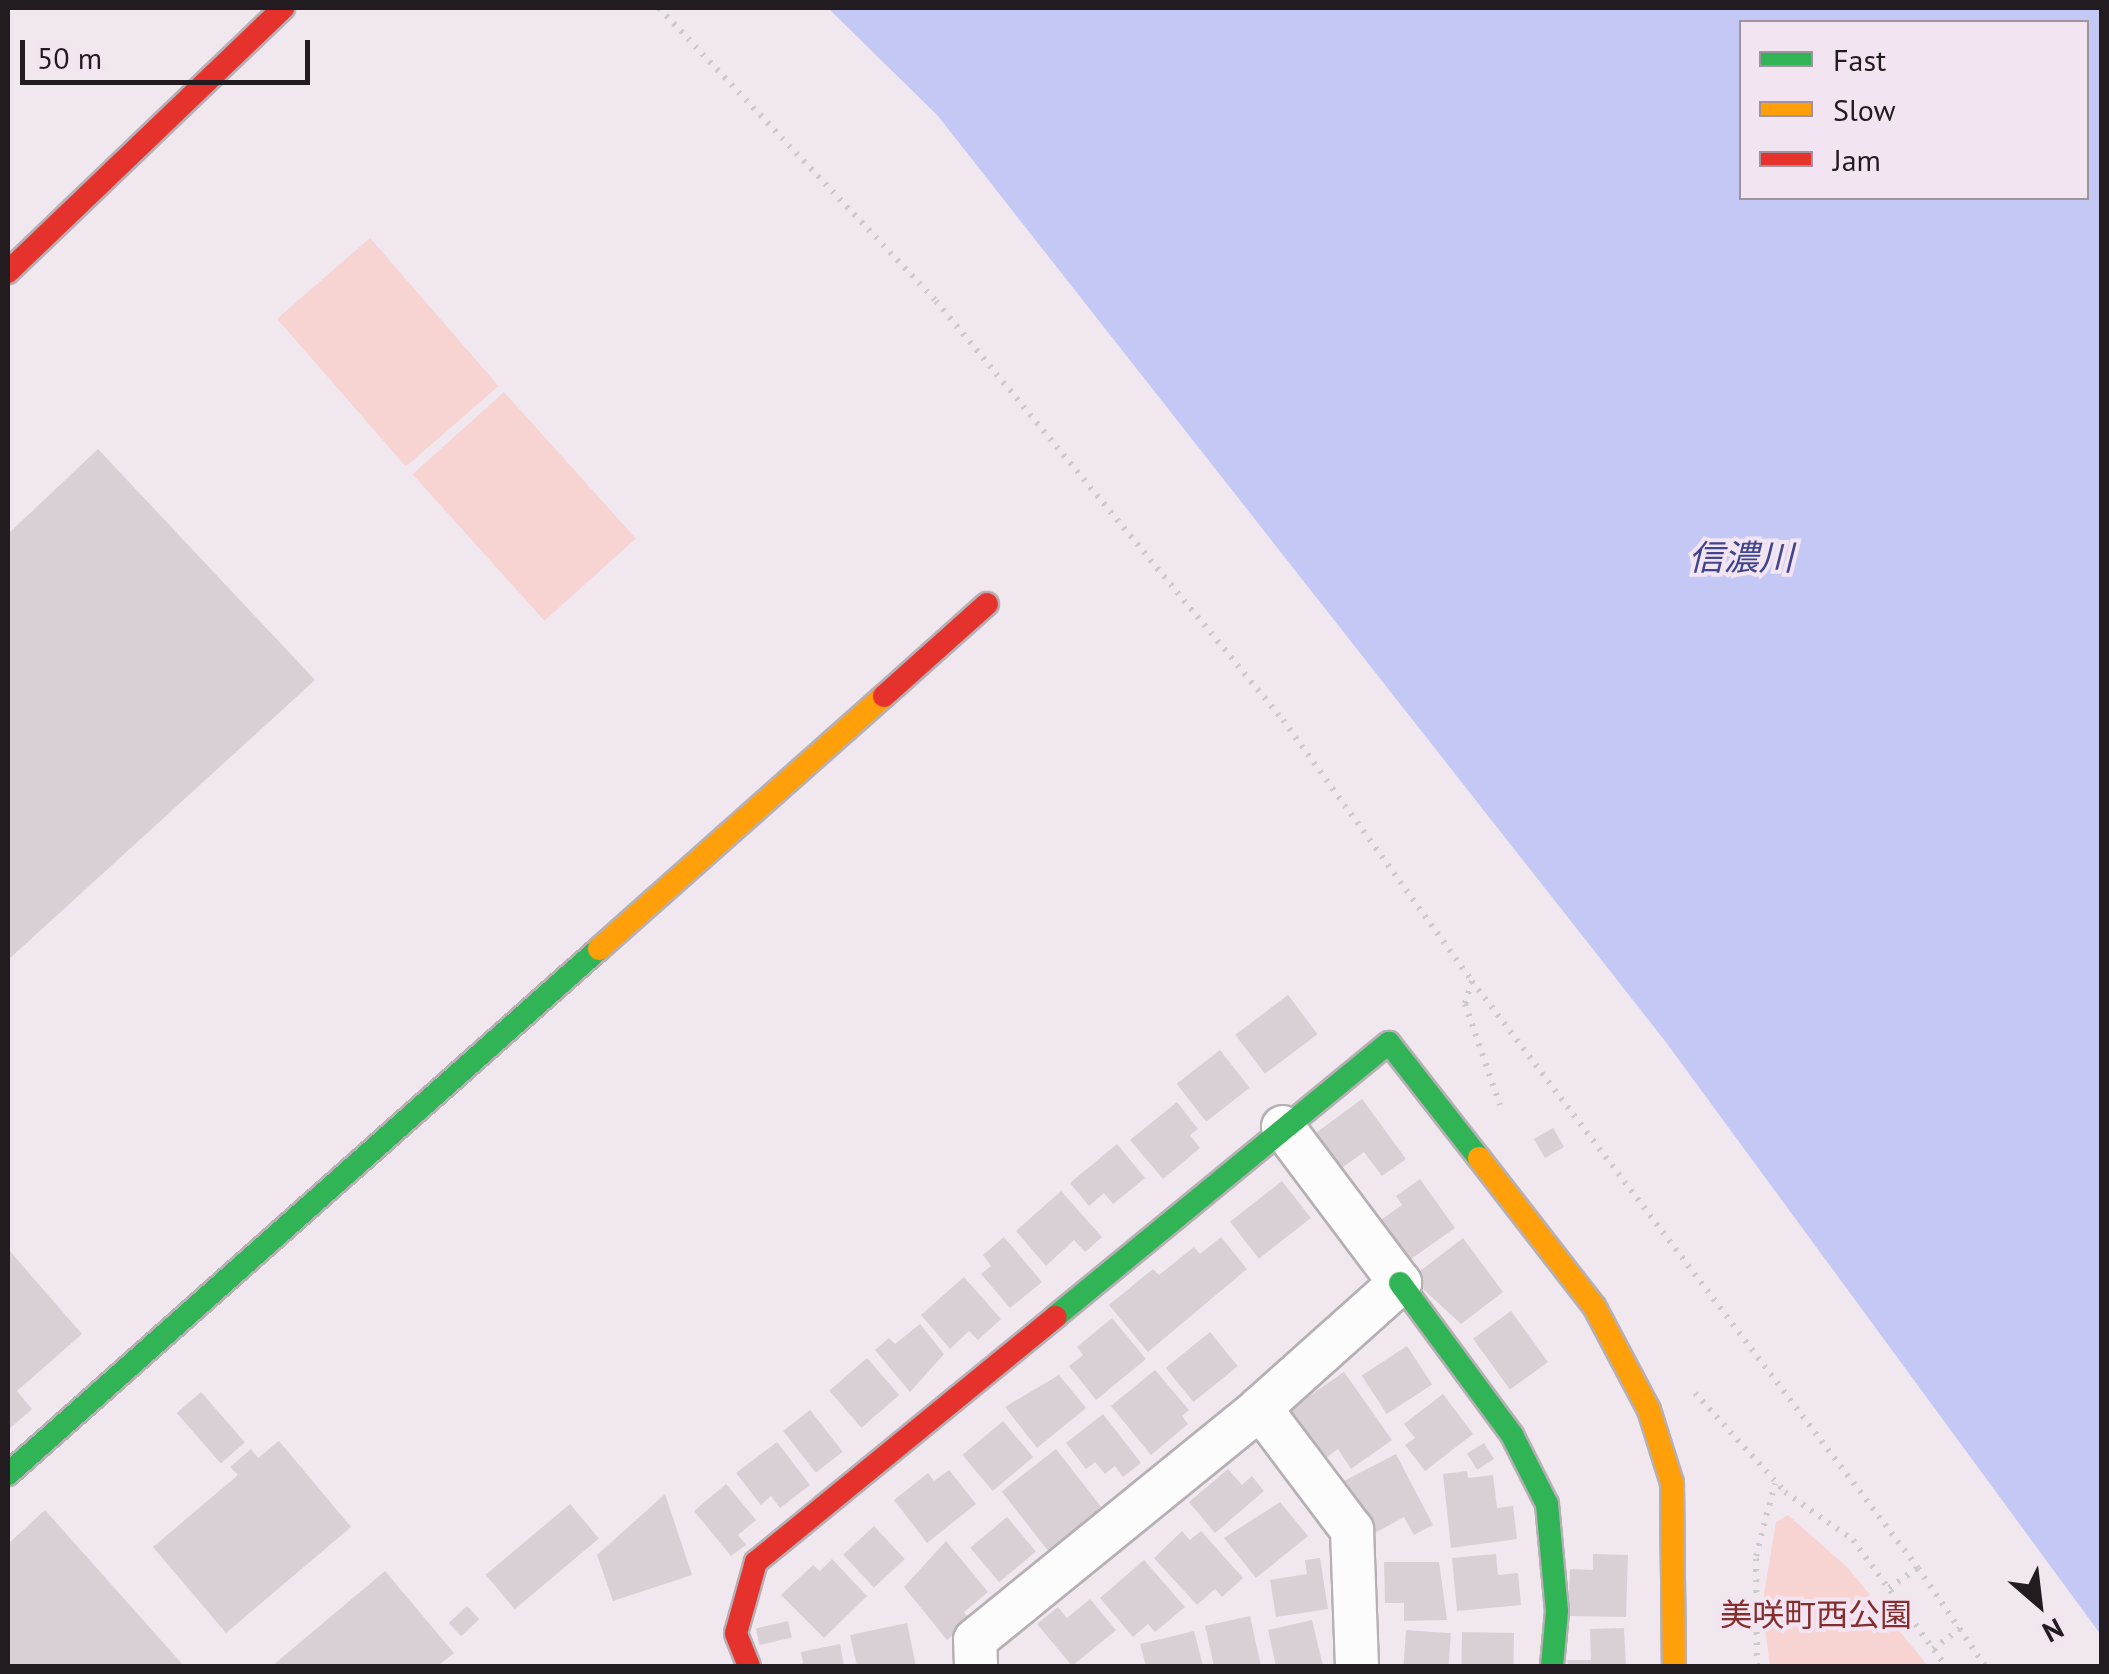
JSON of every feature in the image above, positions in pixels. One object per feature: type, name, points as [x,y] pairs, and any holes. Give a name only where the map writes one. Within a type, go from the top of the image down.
[{"type":"street","points":[[8,272],[283,8]]},
{"type":"street","points":[[8,1474],[987,604]]},
{"type":"street","points":[[749,1666],[736,1633],[756,1562],[1389,1042],[1594,1306],[1649,1410],[1672,1483],[1674,1666]]},
{"type":"street","points":[[1283,1126],[1512,1434],[1548,1504],[1557,1611],[1552,1666]]},
{"type":"street","points":[[976,1666],[975,1640],[1260,1408],[1400,1283]]},
{"type":"street","points":[[1260,1408],[1352,1530],[1357,1666]]},
{"type":"path","points":[[659,8],[961,331],[1283,720],[1472,981],[1918,1568],[1985,1666]]},
{"type":"path","points":[[1472,981],[1465,1004],[1502,1109]]},
{"type":"path","points":[[1756,1666],[1756,1556],[1776,1482]]},
{"type":"path","points":[[1889,1588],[1918,1568]]},
{"type":"path","points":[[1933,1649],[1960,1629]]},
{"type":"green space","points":[[370,238],[499,386],[406,467],[277,319]]},
{"type":"green space","points":[[504,392],[636,538],[544,621],[413,474]]},
{"type":"green space","name":"美咲町西公園","points":[[1788,1515],[1848,1568],[1928,1666],[1770,1666],[1762,1606],[1776,1522]]},
{"type":"water","name":"信濃川","points":[[828,8],[2101,8],[2101,1635],[1665,1041],[938,116]]},
{"type":"building","points":[[98,449],[315,680],[8,960],[8,534]]},
{"type":"building","points":[[1288,995],[1317,1034],[1265,1074],[1235,1035]]},
{"type":"building","points":[[1220,1050],[1250,1088],[1206,1122],[1177,1084]]},
{"type":"building","points":[[1362,1099],[1406,1159],[1382,1176],[1364,1152],[1339,1170],[1313,1135]]},
{"type":"building","points":[[1177,1102],[1198,1129],[1190,1135],[1200,1148],[1163,1179],[1130,1140]]},
{"type":"building","points":[[1553,1128],[1564,1147],[1545,1158],[1534,1139]]},
{"type":"building","points":[[1117,1144],[1145,1178],[1113,1204],[1104,1193],[1089,1206],[1070,1183]]},
{"type":"building","points":[[1420,1179],[1455,1228],[1404,1264],[1375,1224],[1402,1205],[1396,1196]]},
{"type":"building","points":[[1282,1181],[1311,1218],[1259,1259],[1230,1222]]},
{"type":"building","points":[[1061,1191],[1102,1237],[1085,1252],[1074,1240],[1046,1266],[1016,1231]]},
{"type":"building","points":[[1004,1237],[1042,1282],[1010,1308],[981,1274],[991,1266],[983,1255]]},
{"type":"building","points":[[1221,1237],[1247,1269],[1148,1352],[1109,1305],[1153,1269],[1159,1275],[1194,1247],[1200,1254]]},
{"type":"building","points":[[1463,1238],[1503,1292],[1461,1324],[1411,1278]]},
{"type":"building","points":[[8,1249],[82,1334],[17,1391],[32,1409],[8,1430]]},
{"type":"building","points":[[964,1277],[1001,1319],[978,1340],[969,1331],[950,1349],[921,1315]]},
{"type":"building","points":[[1511,1311],[1548,1362],[1510,1390],[1473,1339]]},
{"type":"building","points":[[1112,1318],[1146,1359],[1096,1400],[1069,1366],[1083,1355],[1077,1347]]},
{"type":"building","points":[[920,1324],[944,1354],[910,1392],[875,1350],[889,1338],[895,1344]]},
{"type":"building","points":[[1210,1332],[1238,1366],[1193,1402],[1166,1368]]},
{"type":"building","points":[[1407,1346],[1432,1385],[1387,1414],[1362,1375]]},
{"type":"building","points":[[867,1358],[899,1395],[861,1428],[829,1391]]},
{"type":"building","points":[[1155,1370],[1189,1410],[1182,1416],[1188,1424],[1151,1455],[1111,1406]]},
{"type":"building","points":[[1344,1372],[1392,1440],[1351,1469],[1338,1449],[1323,1460],[1289,1410]]},
{"type":"building","points":[[1059,1375],[1086,1408],[1037,1448],[1005,1407]]},
{"type":"building","points":[[201,1392],[245,1443],[221,1464],[177,1413]]},
{"type":"building","points":[[1443,1394],[1473,1434],[1425,1471],[1405,1445],[1415,1438],[1404,1424]]},
{"type":"building","points":[[810,1410],[843,1452],[816,1473],[783,1431]]},
{"type":"building","points":[[1103,1414],[1141,1463],[1123,1477],[1115,1466],[1105,1474],[1095,1462],[1086,1469],[1066,1443]]},
{"type":"building","points":[[1003,1421],[1033,1457],[993,1491],[962,1455]]},
{"type":"building","points":[[279,1441],[351,1527],[226,1633],[153,1547],[238,1475],[230,1467],[251,1449],[258,1458]]},
{"type":"building","points":[[777,1442],[810,1485],[780,1508],[771,1496],[761,1505],[736,1473]]},
{"type":"building","points":[[1484,1443],[1494,1459],[1477,1470],[1467,1454]]},
{"type":"building","points":[[1056,1449],[1103,1509],[1048,1551],[1002,1491]]},
{"type":"building","points":[[1396,1454],[1433,1525],[1414,1535],[1404,1517],[1373,1534],[1344,1481]]},
{"type":"building","points":[[1228,1469],[1242,1485],[1252,1476],[1264,1491],[1215,1533],[1189,1502]]},
{"type":"building","points":[[949,1470],[976,1504],[927,1543],[894,1500],[928,1473],[934,1481]]},
{"type":"building","points":[[1467,1471],[1468,1478],[1493,1475],[1497,1508],[1513,1506],[1517,1539],[1451,1548],[1443,1474]]},
{"type":"building","points":[[726,1484],[756,1520],[738,1535],[746,1545],[731,1556],[694,1511]]},
{"type":"building","points":[[665,1494],[692,1575],[613,1601],[597,1555]]},
{"type":"building","points":[[1280,1502],[1308,1536],[1256,1578],[1224,1538]]},
{"type":"building","points":[[570,1504],[599,1538],[515,1609],[486,1575]]},
{"type":"building","points":[[45,1510],[184,1666],[8,1666],[8,1544]]},
{"type":"building","points":[[1007,1517],[1036,1551],[999,1582],[970,1548]]},
{"type":"building","points":[[874,1526],[905,1559],[874,1588],[843,1555]]},
{"type":"building","points":[[1182,1531],[1190,1540],[1201,1531],[1243,1578],[1222,1597],[1215,1589],[1197,1605],[1154,1558]]},
{"type":"building","points":[[946,1541],[988,1592],[964,1612],[971,1620],[947,1640],[904,1587]]},
{"type":"building","points":[[1496,1554],[1498,1575],[1518,1573],[1521,1605],[1457,1611],[1452,1558]]},
{"type":"building","points":[[1593,1554],[1628,1555],[1626,1617],[1568,1616],[1570,1569],[1593,1570]]},
{"type":"building","points":[[1320,1558],[1328,1609],[1276,1617],[1270,1580],[1307,1574],[1305,1560]]},
{"type":"building","points":[[832,1559],[867,1596],[824,1638],[781,1595],[813,1565],[820,1571]]},
{"type":"building","points":[[1144,1560],[1185,1607],[1155,1632],[1148,1624],[1133,1637],[1100,1598]]},
{"type":"building","points":[[1384,1562],[1439,1562],[1447,1620],[1404,1621],[1404,1603],[1385,1603]]},
{"type":"building","points":[[385,1571],[454,1653],[438,1666],[272,1666]]},
{"type":"building","points":[[1090,1599],[1116,1630],[1072,1666],[1037,1624],[1058,1607],[1067,1618]]},
{"type":"building","points":[[467,1606],[479,1619],[461,1636],[449,1623]]},
{"type":"building","points":[[1250,1616],[1261,1666],[1214,1666],[1205,1626]]},
{"type":"building","points":[[1312,1620],[1323,1666],[1276,1666],[1268,1630]]},
{"type":"building","points":[[788,1621],[792,1638],[760,1645],[756,1628]]},
{"type":"building","points":[[907,1623],[916,1666],[857,1666],[850,1635]]},
{"type":"building","points":[[1624,1628],[1626,1666],[1568,1666],[1567,1660],[1591,1660],[1590,1629]]},
{"type":"building","points":[[1406,1630],[1451,1633],[1449,1666],[1403,1666]]},
{"type":"building","points":[[1194,1631],[1203,1666],[1146,1666],[1140,1644]]},
{"type":"building","points":[[1462,1632],[1514,1633],[1513,1666],[1461,1666]]},
{"type":"building","points":[[840,1644],[844,1666],[795,1666],[803,1663],[801,1652]]},
{"type":"traffic: fast","points":[[8,1474],[599,949]]},
{"type":"traffic: fast","points":[[1055,1317],[1389,1043],[1479,1158]]},
{"type":"traffic: fast","points":[[1400,1283],[1512,1435],[1547,1504],[1557,1611],[1552,1666]]},
{"type":"traffic: slow","points":[[599,949],[884,696]]},
{"type":"traffic: slow","points":[[1479,1158],[1594,1306],[1649,1410],[1672,1483],[1674,1666]]},
{"type":"traffic: jam","points":[[8,272],[283,8]]},
{"type":"traffic: jam","points":[[884,696],[987,604]]},
{"type":"traffic: jam","points":[[749,1666],[736,1633],[756,1562],[1055,1317]]}]
